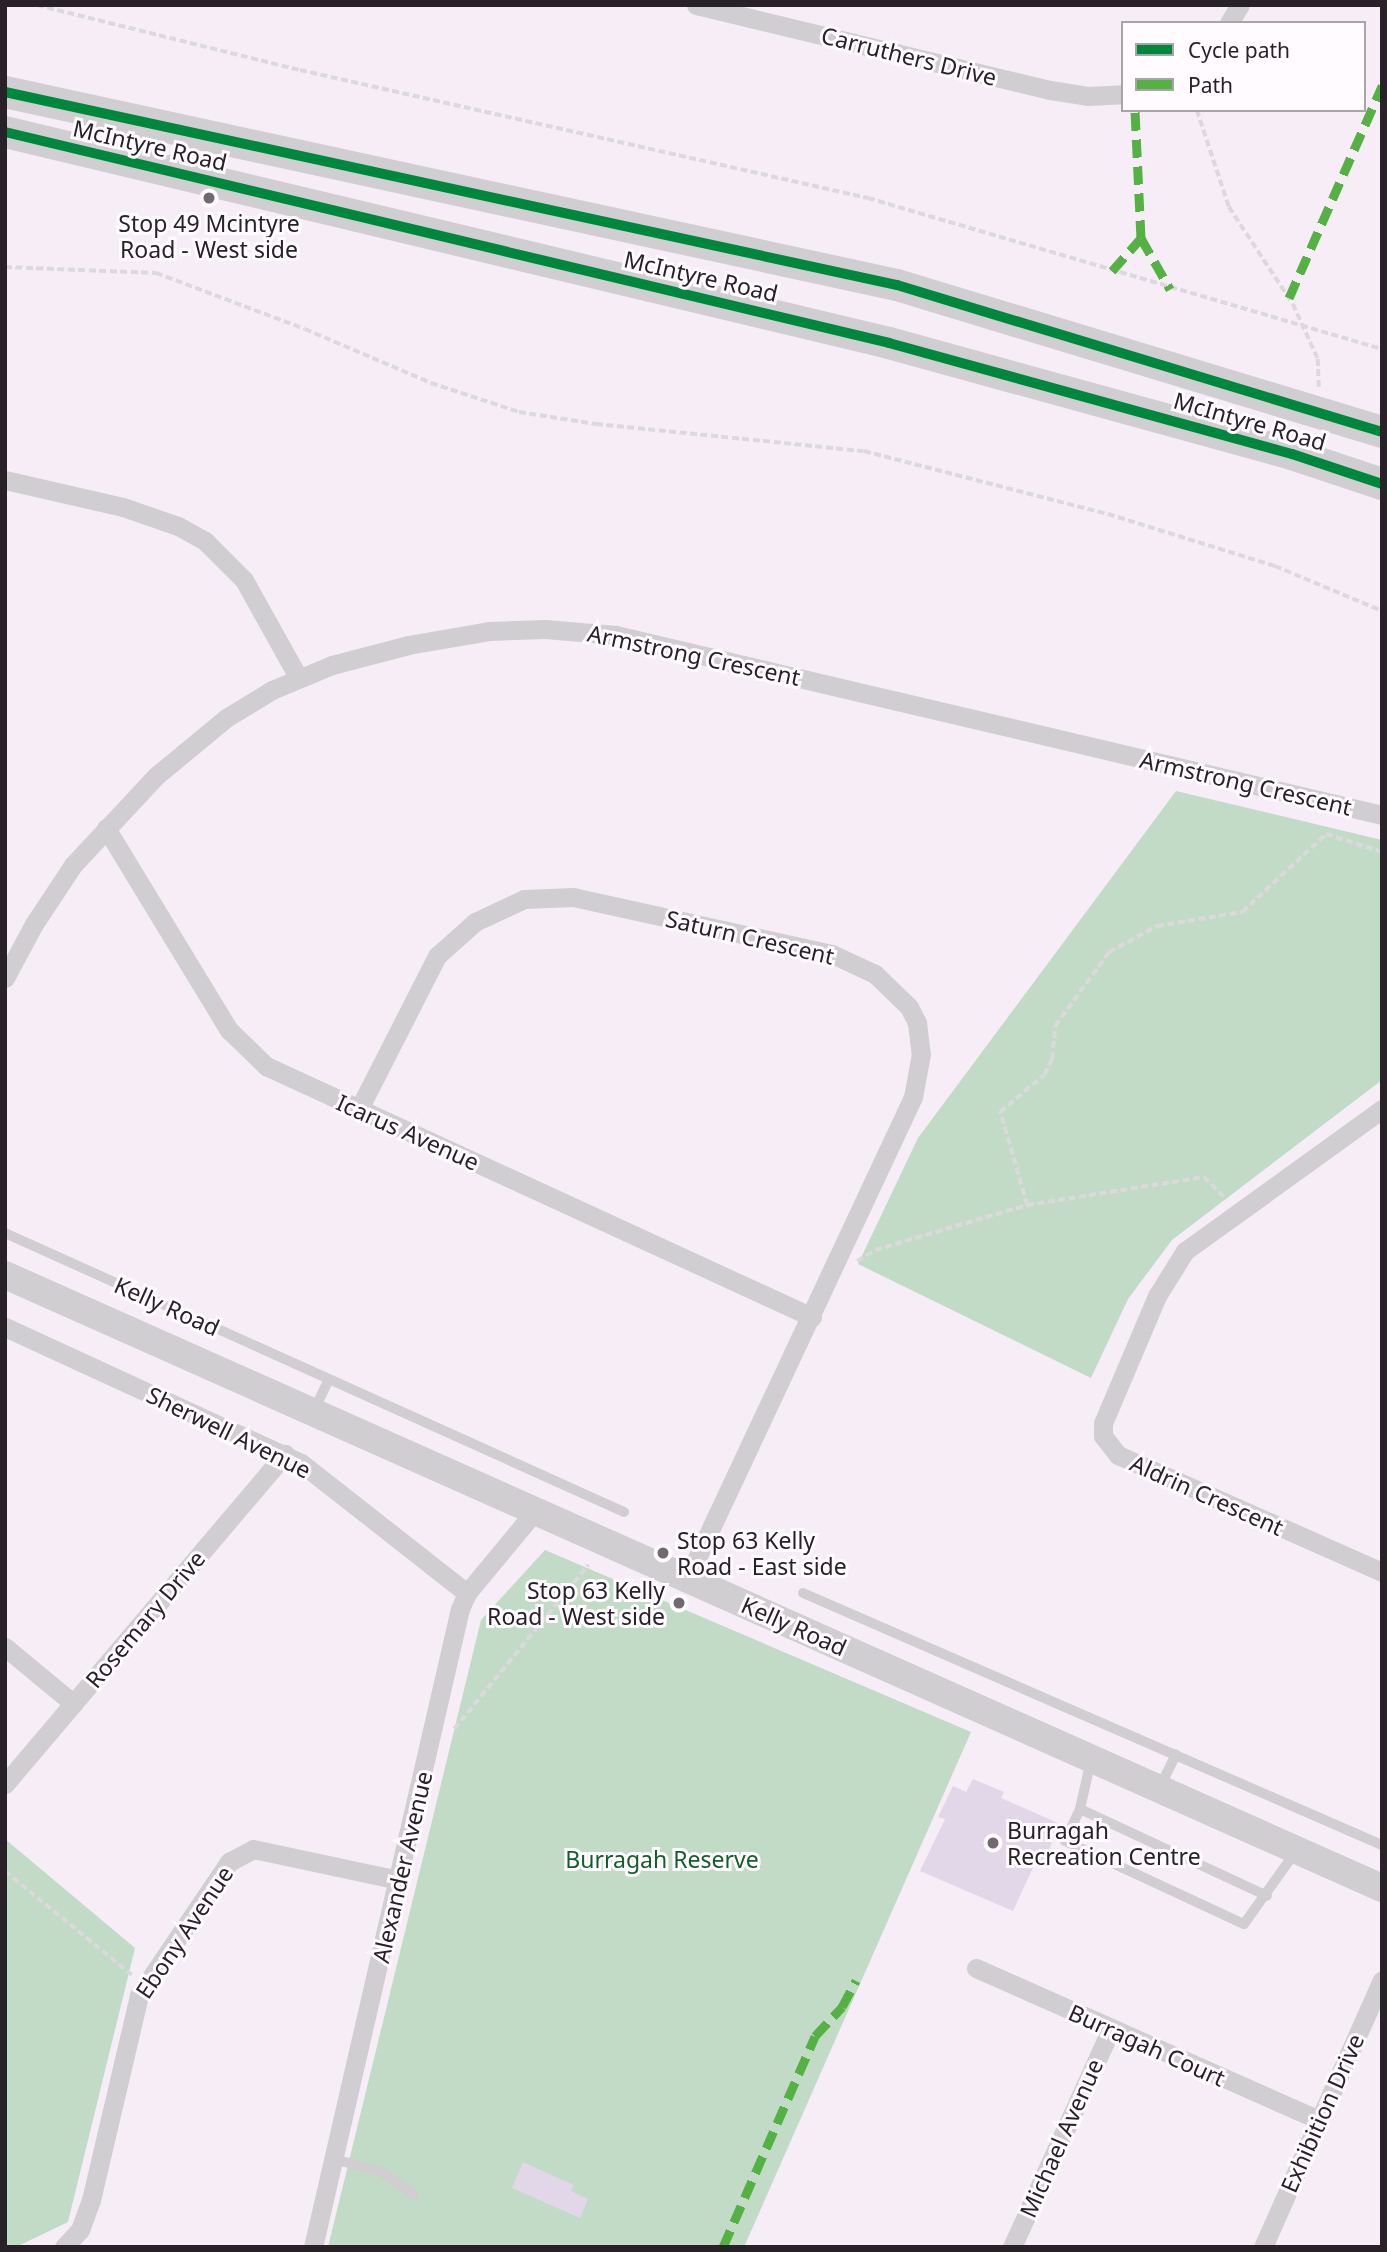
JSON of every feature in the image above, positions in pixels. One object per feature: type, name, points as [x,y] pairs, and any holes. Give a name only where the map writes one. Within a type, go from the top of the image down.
[{"type":"main road","name":"McIntyre Road","points":[[5,92],[897,285],[1382,432]]},
{"type":"main road","name":"McIntyre Road","points":[[5,132],[889,343],[1292,454],[1382,484]]},
{"type":"street","name":"Carruthers Drive","points":[[696,5],[1049,90],[1088,96],[1121,94]]},
{"type":"street","points":[[1230,21],[1240,5]]},
{"type":"street","points":[[5,480],[123,507],[178,526],[205,541],[244,580],[298,677]]},
{"type":"street","name":"Armstrong Crescent","points":[[5,978],[55,891],[106,828],[193,743],[251,703],[298,677],[370,654],[458,636],[518,629],[584,631],[764,668],[1382,815]]},
{"type":"street","name":"Icarus Avenue","points":[[106,828],[240,1044],[274,1070],[813,1317]]},
{"type":"street","name":"Saturn Crescent","points":[[359,1109],[437,956],[475,922],[524,899],[573,897],[832,954],[875,974],[900,996],[917,1023],[921,1054],[913,1097],[813,1317],[688,1577]]},
{"type":"street","name":"Aldrin Crescent","points":[[1382,1110],[1185,1251],[1173,1269],[1107,1408],[1103,1436],[1118,1455],[1382,1572]]},
{"type":"street","name":"Kelly Road","points":[[5,1275],[1382,1888]]},
{"type":"street","name":"Sherwell Avenue","points":[[5,1327],[285,1454],[328,1483],[467,1593]]},
{"type":"street","name":"Rosemary Drive","points":[[5,1784],[285,1454]]},
{"type":"street","name":"Alexander Avenue","points":[[313,2247],[467,1593],[536,1510]]},
{"type":"street","points":[[5,1647],[74,1704]]},
{"type":"street","name":"Ebony Avenue","points":[[64,2247],[80,2230],[91,2200],[132,2012],[145,1985],[221,1872],[246,1851],[399,1880]]},
{"type":"street","name":"Burragah Court","points":[[976,1968],[1319,2120]]},
{"type":"street","name":"Exhibition Drive","points":[[1263,2247],[1382,1980]]},
{"type":"street","name":"Michael Avenue","points":[[1012,2247],[1111,2029]]},
{"type":"lane","name":"Kelly Road","points":[[5,1233],[624,1512]]},
{"type":"lane","points":[[313,1412],[329,1379]]},
{"type":"lane","name":"Kelly Road","points":[[803,1592],[1382,1845]]},
{"type":"lane","points":[[1160,1788],[1176,1754]]},
{"type":"lane","points":[[1092,1757],[1080,1809],[1065,1841],[1244,1924],[1267,1896],[1297,1850]]},
{"type":"lane","points":[[1080,1809],[1267,1896]]},
{"type":"lane","points":[[334,2159],[382,2172],[414,2195]]},
{"type":"path","points":[[37,5],[300,70],[868,198],[1382,349]]},
{"type":"path","points":[[1198,112],[1229,208],[1276,276],[1318,359],[1321,380],[1316,395]]},
{"type":"path","points":[[5,267],[156,273],[305,329],[431,383],[519,412],[596,424],[864,451],[1108,514],[1275,566],[1382,611]]},
{"type":"path","points":[[1027,1206],[1000,1112],[1044,1075],[1052,1059],[1055,1026],[1109,952],[1157,926],[1242,912],[1326,834],[1382,852]]},
{"type":"path","points":[[833,1271],[875,1250],[1027,1206],[1204,1177],[1238,1211]]},
{"type":"path","points":[[452,1732],[589,1565]]},
{"type":"path","points":[[5,1871],[145,1985]]},
{"type":"green space","points":[[1176,791],[1382,840],[1382,1080],[1172,1240],[1128,1299],[1091,1378],[858,1264],[918,1138]]},
{"type":"green space","name":"Burragah Reserve","points":[[545,1550],[971,1732],[744,2247],[328,2247],[481,1620]]},
{"type":"green space","points":[[5,1839],[135,1948],[68,2222],[16,2247],[5,2247]]},
{"type":"building","name":"Burragah Recreation Centre","points":[[973,1779],[1004,1792],[1001,1798],[1060,1824],[1043,1864],[1036,1861],[1013,1911],[920,1871],[945,1819],[938,1817],[953,1786],[966,1792]]},
{"type":"building","points":[[523,2162],[574,2185],[571,2191],[588,2199],[580,2218],[512,2188]]},
{"type":"marked path","points":[[1289,298],[1382,86]]},
{"type":"marked path","points":[[1112,271],[1141,238],[1135,112]]},
{"type":"marked path","points":[[1141,238],[1170,289]]},
{"type":"marked path","points":[[723,2247],[815,2036],[842,2007],[856,1981]]},
{"type":"cycle path","points":[[5,92],[897,285],[1382,432]]},
{"type":"cycle path","points":[[5,132],[889,343],[1292,454],[1382,484]]},
{"type":"place","name":"Stop 49 Mcintyre Road - West side","points":[[209,198]]},
{"type":"place","name":"Stop 63 Kelly Road - East side","points":[[663,1553]]},
{"type":"place","name":"Stop 63 Kelly Road - West side","points":[[679,1603]]},
{"type":"place","name":"Burragah Recreation Centre","points":[[993,1843]]}]
